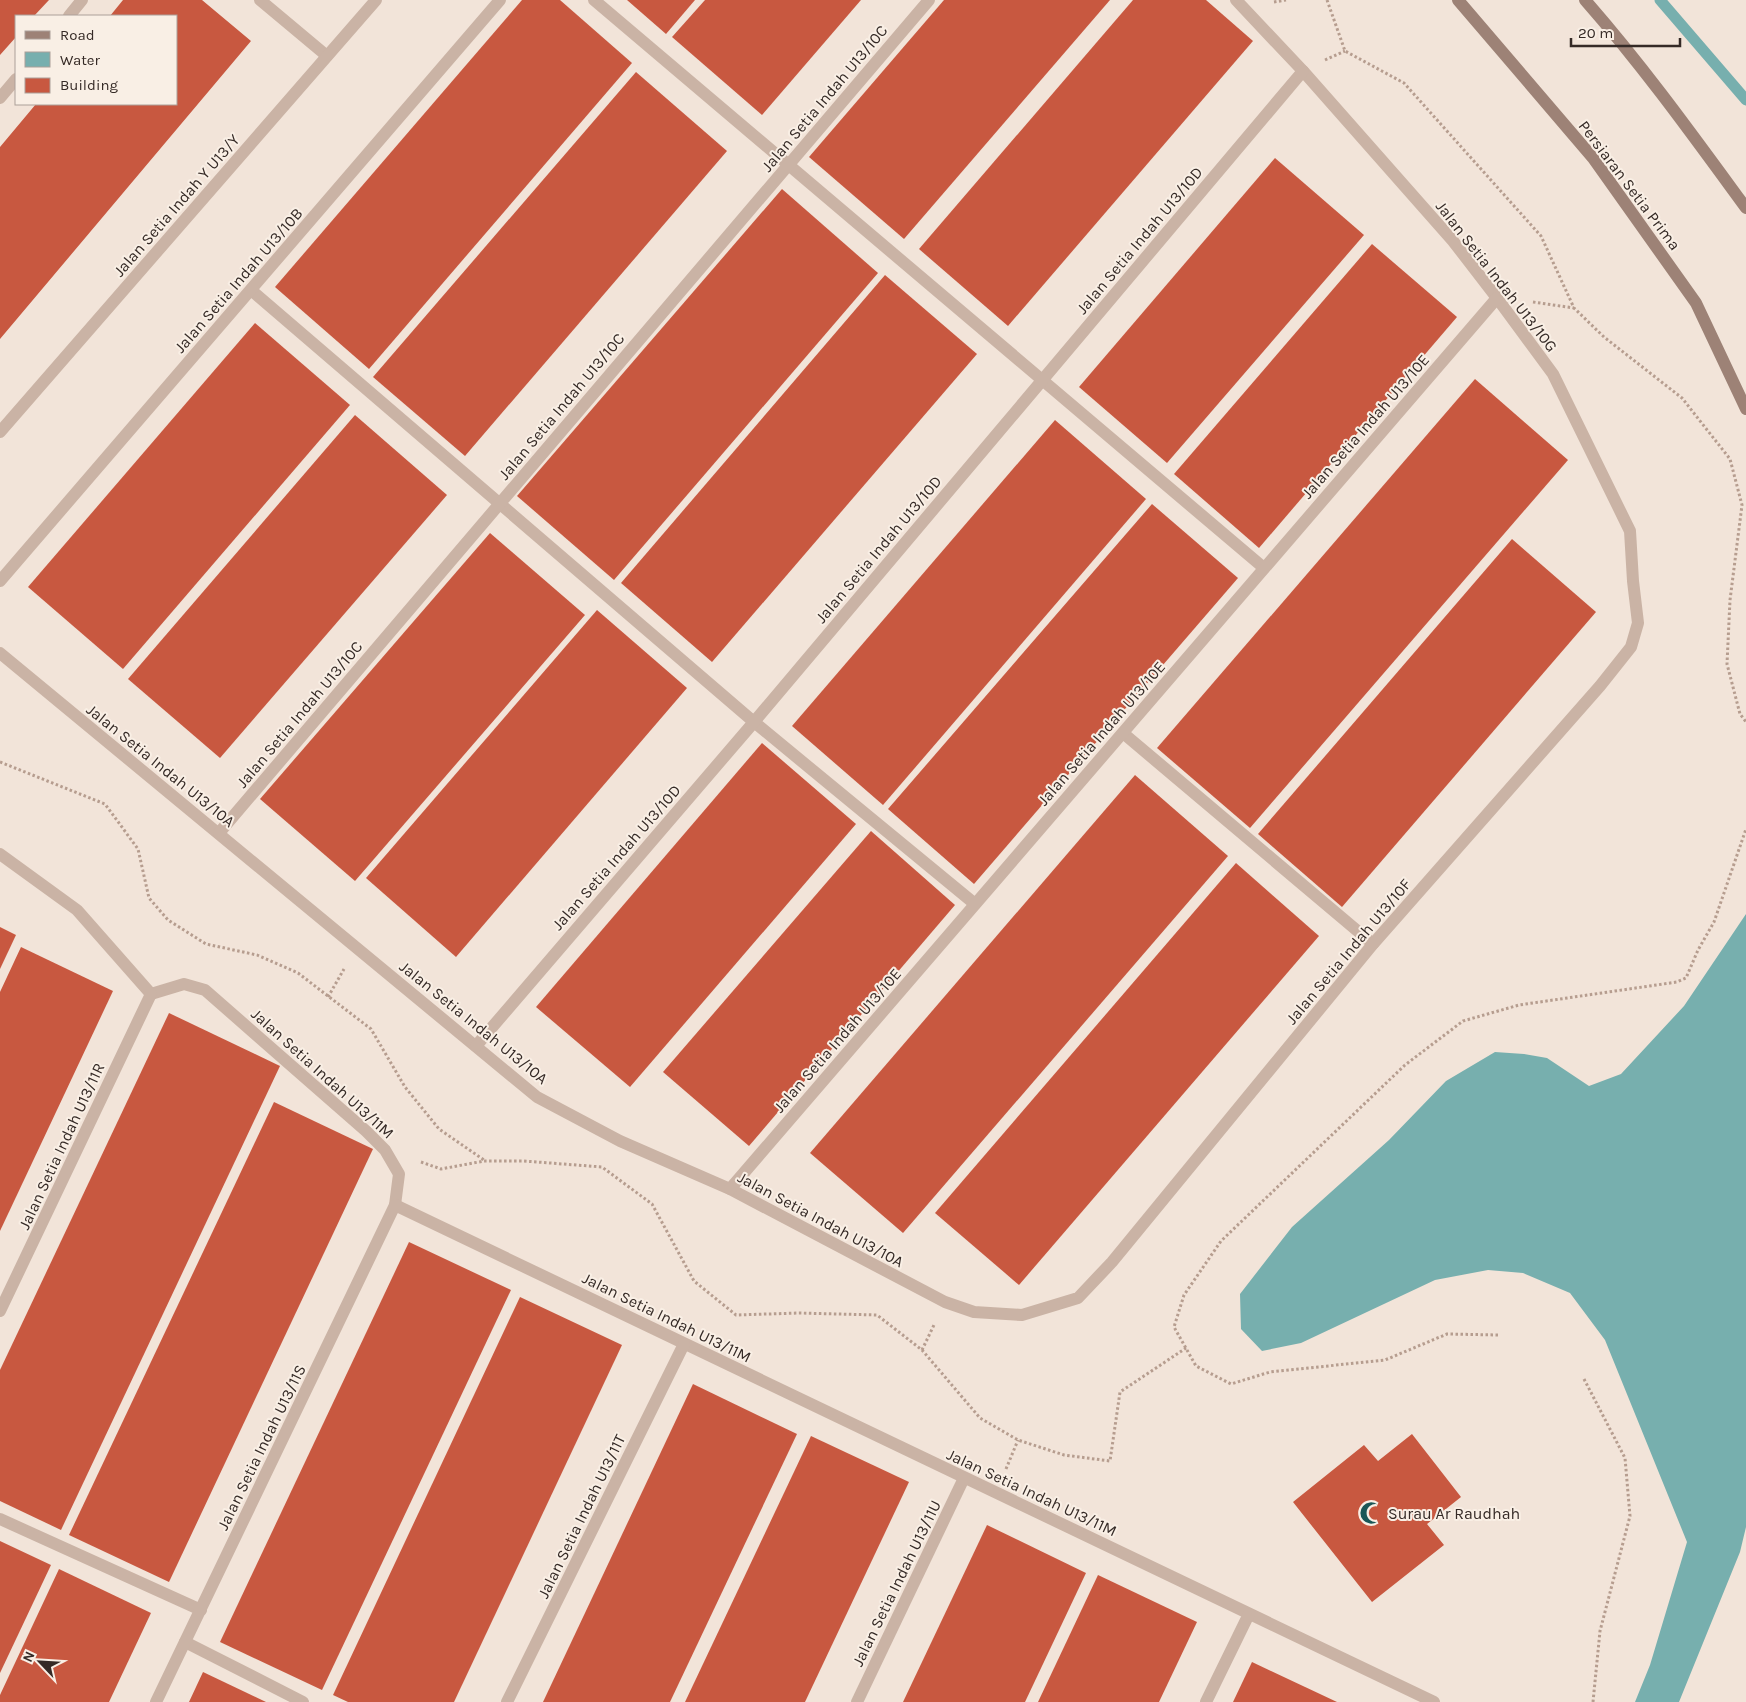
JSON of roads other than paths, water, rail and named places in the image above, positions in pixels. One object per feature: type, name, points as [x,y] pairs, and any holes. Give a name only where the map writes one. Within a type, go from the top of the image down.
[{"type":"street","points":[[70,15],[82,0]]},
{"type":"street","points":[[260,0],[327,56]]},
{"type":"street","name":"Jalan Setia Indah Y U13/Y","points":[[0,432],[376,0]]},
{"type":"street","name":"Jalan Setia Indah U13/10B","points":[[0,581],[500,0]]},
{"type":"street","points":[[594,0],[1264,568]]},
{"type":"street","name":"Jalan Setia Indah U13/10C","points":[[219,833],[929,0]]},
{"type":"street","name":"Jalan Setia Indah U13/10G","points":[[1236,0],[1303,71],[1452,241],[1553,374],[1630,531],[1638,623]]},
{"type":"street","name":"Persiaran Setia Prima","points":[[1458,0],[1593,158],[1696,303],[1746,409]]},
{"type":"street","points":[[1585,0],[1608,26],[1688,128],[1746,208]]},
{"type":"street","name":"Jalan Setia Indah U13/10D","points":[[476,1046],[754,722],[1303,71]]},
{"type":"street","points":[[0,98],[15,80]]},
{"type":"street","points":[[251,290],[754,722],[975,904]]},
{"type":"street","name":"Jalan Setia Indah U13/10E","points":[[730,1189],[1497,298]]},
{"type":"street","name":"Jalan Setia Indah U13/10F","points":[[1078,1298],[1112,1262],[1373,944],[1600,686],[1631,647],[1638,623]]},
{"type":"street","name":"Jalan Setia Indah U13/10A","points":[[0,653],[537,1097],[620,1141],[730,1189],[945,1302],[974,1312],[1022,1315],[1078,1298]]},
{"type":"street","points":[[1123,733],[1373,944]]},
{"type":"street","points":[[0,854],[77,910],[151,994]]},
{"type":"street","name":"Jalan Setia Indah U13/11M","points":[[151,994],[184,984],[205,990],[366,1131],[385,1150],[399,1174],[395,1205],[1434,1702]]},
{"type":"street","name":"Jalan Setia Indah U13/11R","points":[[0,1311],[151,994]]},
{"type":"street","name":"Jalan Setia Indah U13/11S","points":[[156,1702],[395,1205]]},
{"type":"street","name":"Jalan Setia Indah U13/11T","points":[[507,1702],[684,1344]]},
{"type":"street","name":"Jalan Setia Indah U13/11U","points":[[857,1702],[964,1478]]},
{"type":"street","points":[[0,1519],[201,1610]]},
{"type":"street","points":[[1206,1702],[1249,1614]]},
{"type":"street","points":[[185,1642],[304,1702]]},
{"type":"water","points":[[1746,914],[1746,1527],[1740,1552],[1679,1702],[1635,1702],[1650,1665],[1687,1542],[1605,1340],[1570,1293],[1523,1273],[1488,1270],[1435,1280],[1301,1343],[1262,1351],[1241,1329],[1240,1294],[1292,1227],[1389,1140],[1446,1081],[1495,1052],[1547,1058],[1589,1086],[1621,1074],[1684,1006]]},
{"type":"waterway","points":[[1660,0],[1746,100]]},
{"type":"place","name":"Surau Ar Raudhah","points":[[1371,1513]]}]
